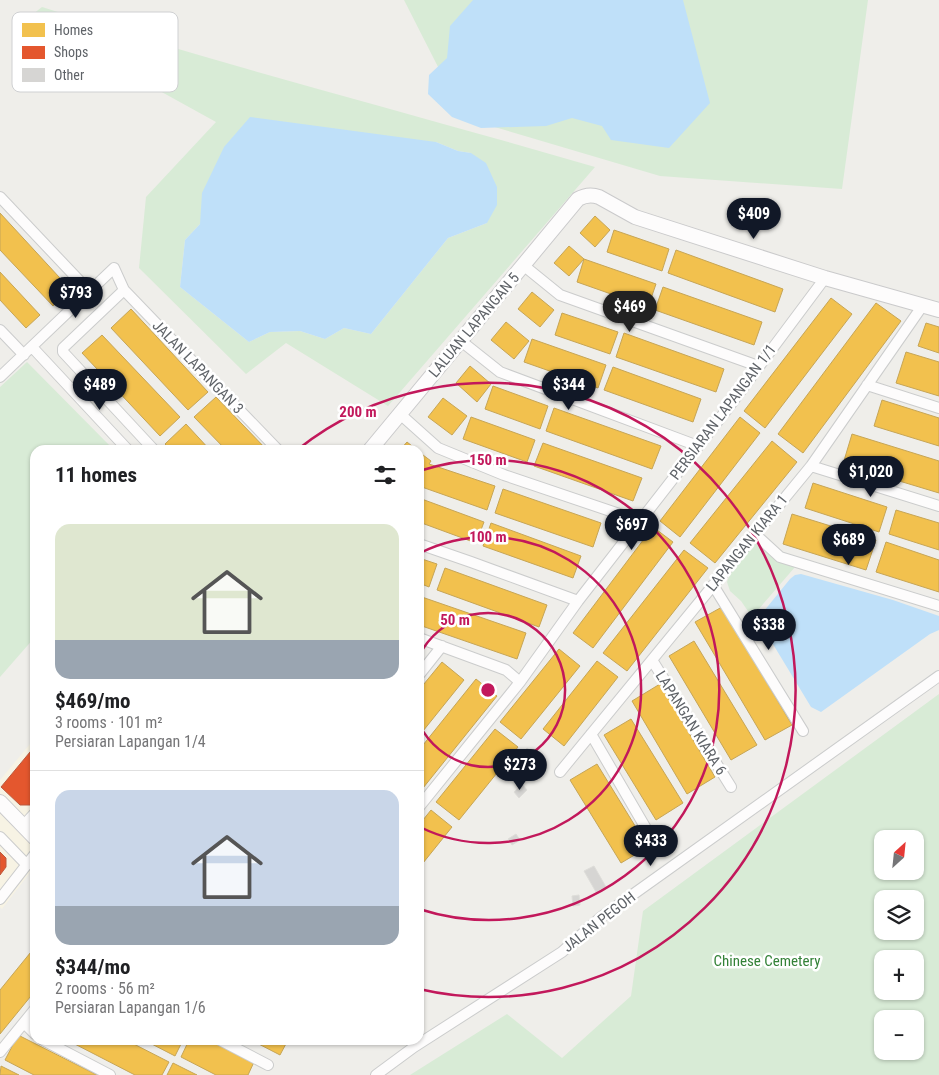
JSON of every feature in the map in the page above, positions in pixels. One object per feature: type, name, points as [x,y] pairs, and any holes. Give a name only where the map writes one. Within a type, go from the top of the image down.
[{"type":"street","name":"LALUAN LAPANGAN 5","points":[[374,445],[523,265],[584,195],[593,195],[635,217],[825,278]]},
{"type":"street","points":[[0,197],[90,292],[0,377]]},
{"type":"street","points":[[523,265],[560,295],[758,366]]},
{"type":"street","name":"JALAN LAPANGAN 3","points":[[90,292],[114,268],[122,286],[273,445]]},
{"type":"street","points":[[825,278],[939,310]]},
{"type":"street","name":"PERSIARAN LAPANGAN 1/1","points":[[424,801],[520,682],[578,601],[825,278]]},
{"type":"street","points":[[122,286],[64,348],[63,352],[149,445]]},
{"type":"street","name":"LAPANGAN KIARA 1","points":[[560,772],[810,466],[923,305]]},
{"type":"street","points":[[0,330],[24,355]]},
{"type":"street","points":[[461,341],[500,372],[698,446]]},
{"type":"street","points":[[32,347],[123,445]]},
{"type":"street","points":[[867,385],[939,408]]},
{"type":"street","points":[[400,414],[438,448],[504,475],[640,521]]},
{"type":"street","points":[[810,466],[939,506]]},
{"type":"street","points":[[755,534],[780,557],[939,606]]},
{"type":"street","points":[[424,546],[578,601]]},
{"type":"street","points":[[713,585],[804,731]]},
{"type":"street","points":[[424,640],[506,670],[520,682]]},
{"type":"street","points":[[424,669],[442,646]]},
{"type":"street","name":"LAPANGAN KIARA 6","points":[[652,660],[731,787]]},
{"type":"street","name":"JALAN PEGOH","points":[[424,1041],[562,952],[600,918],[939,676]]},
{"type":"street","points":[[590,734],[654,840]]},
{"type":"street","points":[[0,802],[30,833]]},
{"type":"street","points":[[24,826],[30,819]]},
{"type":"street","points":[[0,837],[27,865]]},
{"type":"street","points":[[0,900],[30,861]]},
{"type":"street","points":[[0,1052],[30,1015]]},
{"type":"street","points":[[24,1023],[30,1029]]},
{"type":"street","points":[[53,1045],[110,1075]]},
{"type":"street","points":[[230,1045],[268,1065]]},
{"type":"street","name":"JALAN PEGOH","points":[[376,1075],[417,1045]]},
{"type":"shaded area","points":[[30,744],[30,873],[2,909],[0,907],[0,780]]},
{"type":"green space","points":[[404,0],[868,0],[842,189],[660,176],[464,118]]},
{"type":"green space","points":[[42,7],[57,12],[36,12]]},
{"type":"green space","points":[[178,49],[595,167],[388,406],[286,343],[246,374],[139,268],[146,197],[216,122],[162,92],[178,92]],"holes":[[[436,142],[458,151],[471,153],[487,223],[448,238],[371,334],[344,328],[325,339],[300,331],[270,332],[249,342],[180,287],[185,240],[200,224]]]},
{"type":"green space","points":[[27,362],[109,445],[30,445],[30,643],[0,677],[0,387]]},
{"type":"green space","points":[[754,541],[777,561],[795,567],[752,617],[741,601],[730,591],[727,582],[730,574]]},
{"type":"green space","name":"Chinese Cemetery","points":[[939,694],[939,1075],[410,1075],[507,1014],[562,1058],[631,996],[643,911]]},
{"type":"water","points":[[473,0],[683,0],[710,103],[669,148],[611,140],[602,126],[572,118],[546,126],[481,128],[452,117],[428,94],[429,75],[447,58],[450,26]]},
{"type":"water","points":[[250,117],[436,142],[458,151],[471,153],[486,163],[497,187],[497,205],[487,223],[448,238],[371,334],[344,328],[325,339],[300,331],[270,332],[249,342],[180,287],[185,240],[200,224],[202,193],[224,147]]},
{"type":"water","points":[[801,574],[893,600],[939,616],[939,630],[930,634],[821,712],[811,707],[759,621],[760,616],[790,579],[795,575]]},
{"type":"building: Homes","points":[[0,213],[71,290],[53,306],[0,250]]},
{"type":"building: Homes","points":[[595,216],[610,230],[595,247],[580,233]]},
{"type":"building: Homes","points":[[614,230],[669,249],[662,271],[607,252]]},
{"type":"building: Homes","points":[[569,246],[584,259],[569,276],[554,263]]},
{"type":"building: Homes","points":[[676,250],[783,289],[775,312],[668,273]]},
{"type":"building: Homes","points":[[584,259],[656,284],[648,307],[577,282]]},
{"type":"building: Homes","points":[[0,272],[40,315],[26,328],[0,300]]},
{"type":"building: Homes","points":[[663,287],[762,322],[754,345],[655,310]]},
{"type":"building: Homes","points":[[532,292],[554,310],[540,327],[518,309]]},
{"type":"building: Homes","points":[[831,298],[852,314],[765,428],[744,411]]},
{"type":"building: Homes","points":[[876,303],[901,321],[803,453],[778,434]]},
{"type":"building: Homes","points":[[131,309],[208,392],[188,410],[111,328]]},
{"type":"building: Homes","points":[[562,313],[618,332],[610,354],[555,335]]},
{"type":"building: Homes","points":[[506,322],[529,341],[514,359],[491,340]]},
{"type":"building: Homes","points":[[926,323],[939,327],[939,353],[918,346]]},
{"type":"building: Homes","points":[[624,333],[724,369],[716,392],[616,357]]},
{"type":"building: Homes","points":[[102,335],[180,417],[160,436],[82,353]]},
{"type":"building: Homes","points":[[532,339],[606,365],[598,388],[524,362]]},
{"type":"building: Homes","points":[[906,352],[939,362],[939,396],[896,383]]},
{"type":"building: Homes","points":[[470,366],[491,384],[477,402],[456,383]]},
{"type":"building: Homes","points":[[613,367],[701,399],[693,422],[604,390]]},
{"type":"building: Homes","points":[[493,386],[548,406],[540,429],[485,409]]},
{"type":"building: Homes","points":[[216,397],[262,445],[221,445],[194,417]]},
{"type":"building: Homes","points":[[443,398],[467,416],[452,435],[428,417]]},
{"type":"building: Homes","points":[[882,400],[939,418],[939,446],[874,426]]},
{"type":"building: Homes","points":[[554,408],[661,446],[652,469],[546,431]]},
{"type":"building: Homes","points":[[471,417],[535,440],[527,462],[463,439]]},
{"type":"building: Homes","points":[[740,417],[760,433],[680,537],[660,521]]},
{"type":"building: Homes","points":[[186,424],[205,445],[166,445]]},
{"type":"building: Homes","points":[[852,434],[939,461],[939,493],[843,464]]},
{"type":"building: Homes","points":[[772,441],[797,462],[715,563],[690,543]]},
{"type":"building: Homes","points":[[543,443],[642,478],[633,501],[534,466]]},
{"type":"building: Homes","points":[[424,456],[431,461],[429,464],[495,486],[487,510],[424,488]]},
{"type":"building: Homes","points":[[813,483],[887,507],[879,532],[805,508]]},
{"type":"building: Homes","points":[[503,489],[601,523],[593,547],[495,513]]},
{"type":"building: Homes","points":[[424,500],[484,522],[476,543],[424,524]]},
{"type":"building: Homes","points":[[896,510],[939,523],[939,550],[889,534]]},
{"type":"building: Homes","points":[[792,514],[876,540],[866,570],[783,544]]},
{"type":"building: Homes","points":[[491,523],[581,556],[573,578],[483,546]]},
{"type":"building: Homes","points":[[653,527],[673,542],[593,648],[573,633]]},
{"type":"building: Homes","points":[[886,542],[939,560],[939,592],[876,572]]},
{"type":"building: Homes","points":[[684,550],[708,568],[627,671],[603,653]]},
{"type":"building: Homes","points":[[424,560],[437,564],[429,587],[424,585]]},
{"type":"building: Homes","points":[[445,568],[547,605],[539,627],[437,590]]},
{"type":"building: Homes","points":[[424,598],[526,633],[517,659],[424,627]]},
{"type":"building: Homes","points":[[722,607],[792,725],[765,740],[695,622]]},
{"type":"building: Homes","points":[[694,641],[757,745],[731,760],[669,656]]},
{"type":"building: Homes","points":[[559,649],[580,666],[521,739],[500,722]]},
{"type":"building: Homes","points":[[597,661],[618,677],[564,746],[543,729]]},
{"type":"building: Homes","points":[[442,662],[464,680],[424,730],[424,684]]},
{"type":"building: Homes","points":[[476,679],[497,696],[424,787],[424,744]]},
{"type":"building: Homes","points":[[660,684],[715,777],[687,794],[632,701]]},
{"type":"building: Homes","points":[[631,719],[683,803],[656,820],[604,735]]},
{"type":"building: Homes","points":[[495,729],[518,747],[459,820],[436,802]]},
{"type":"building: Homes","points":[[597,764],[648,847],[621,863],[570,780]]},
{"type":"building: Homes","points":[[431,810],[452,827],[424,862],[424,819]]},
{"type":"building: Homes","points":[[30,953],[30,997],[0,1034],[0,990]]},
{"type":"building: Homes","points":[[18,1035],[30,1041],[30,1045],[38,1045],[97,1075],[34,1075],[5,1060]]},
{"type":"building: Homes","points":[[77,1045],[136,1045],[169,1062],[162,1075],[135,1075]]},
{"type":"building: Homes","points":[[154,1045],[180,1045],[175,1056]]},
{"type":"building: Homes","points":[[187,1045],[221,1045],[254,1062],[248,1075],[216,1075],[181,1057]]},
{"type":"building: Homes","points":[[261,1045],[285,1045],[280,1055]]},
{"type":"building: Homes","points":[[173,1063],[197,1075],[167,1075]]},
{"type":"building: Homes","points":[[1,1066],[19,1075],[0,1075]]},
{"type":"building: Shops","points":[[30,752],[30,805],[20,805],[1,787]]},
{"type":"building: Shops","points":[[0,852],[6,858],[6,867],[0,875]]},
{"type":"building: Other","points":[[527,748],[532,752],[525,762],[520,758]]},
{"type":"building: Other","points":[[522,784],[527,790],[519,798],[514,792]]},
{"type":"building: Other","points":[[516,834],[520,840],[512,845],[508,839]]},
{"type":"building: Other","points":[[594,866],[606,887],[596,892],[584,871]]},
{"type":"building: Other","points":[[579,895],[580,905],[573,906],[572,896]]}]
